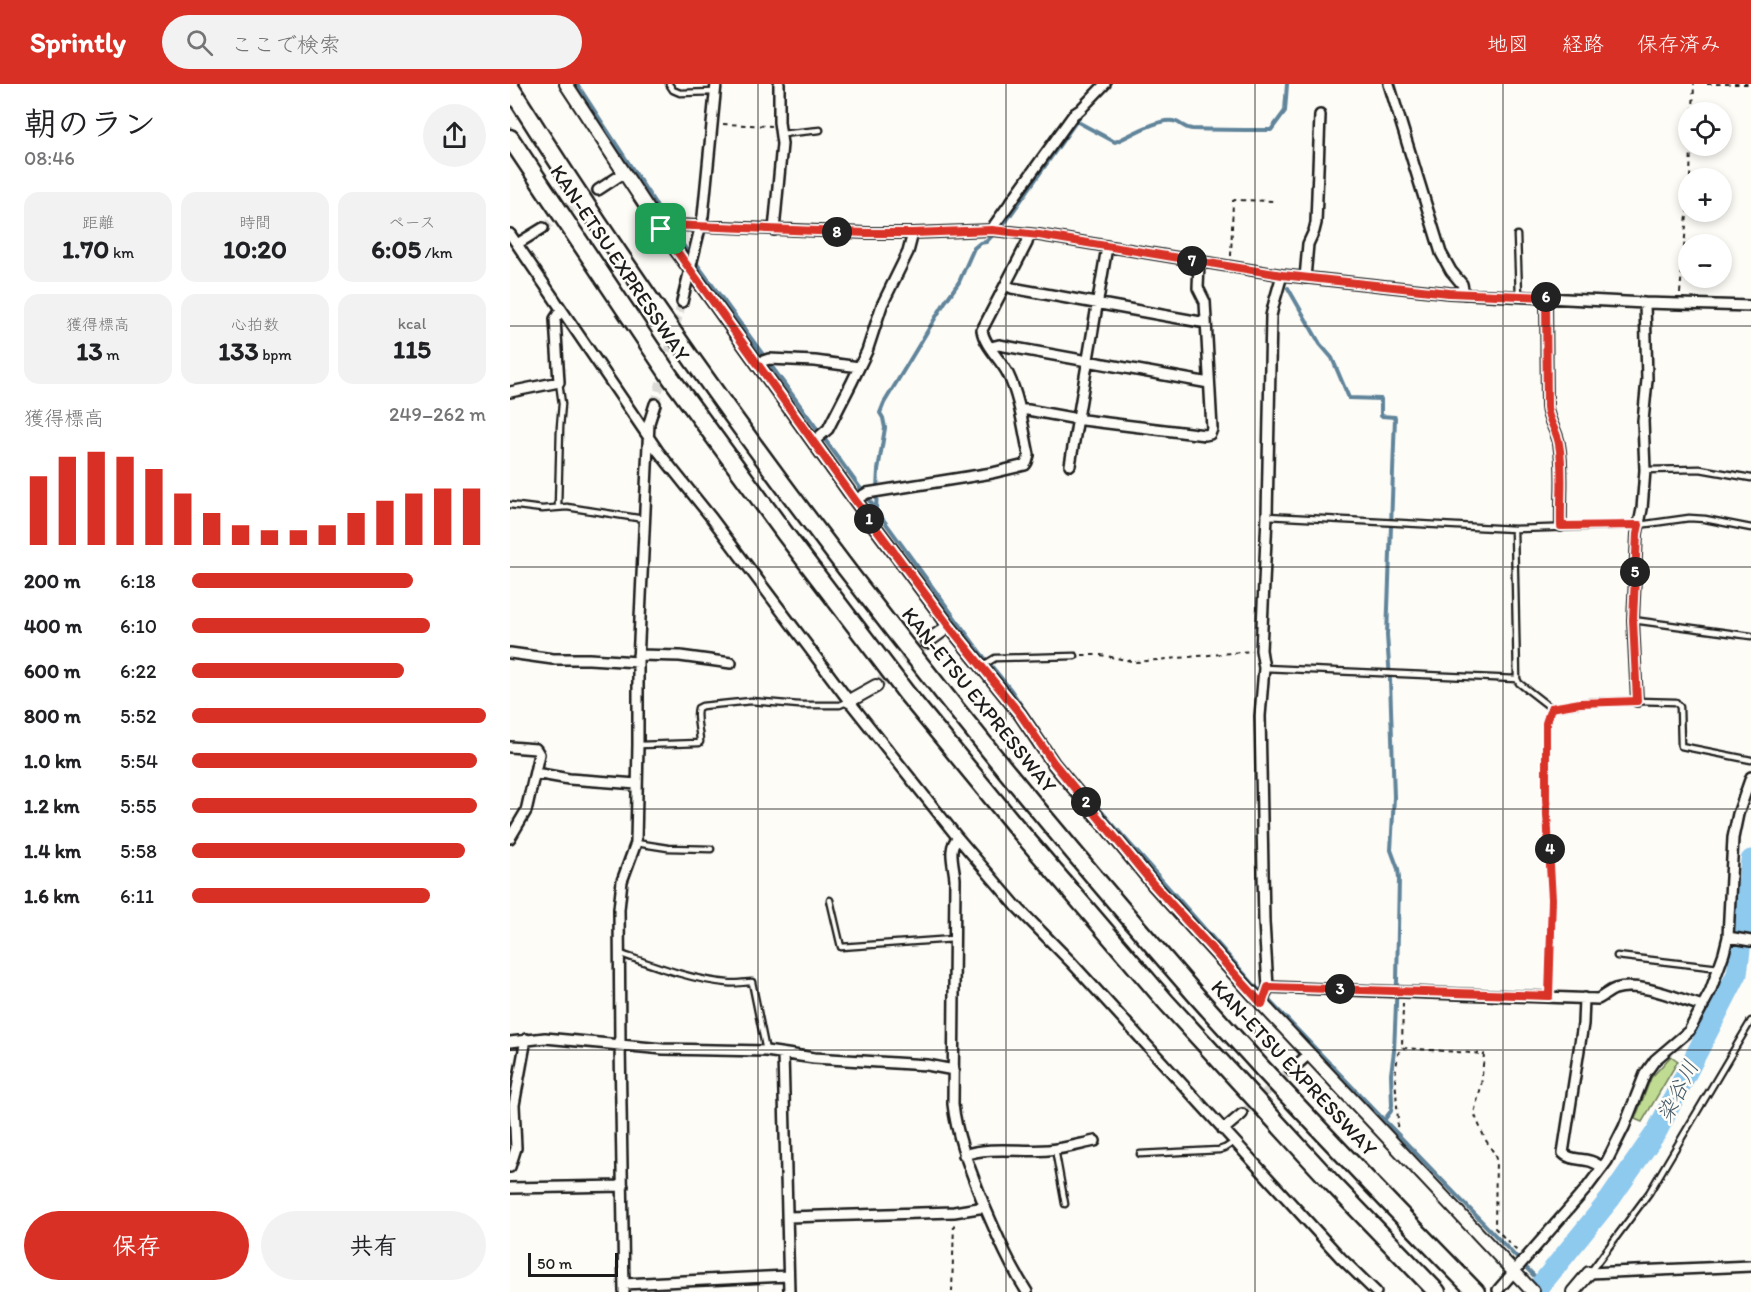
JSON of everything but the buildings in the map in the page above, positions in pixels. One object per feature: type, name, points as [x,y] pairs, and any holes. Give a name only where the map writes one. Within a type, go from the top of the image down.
[{"type":"highway","name":"KAN-ETSU EXPRESSWAY","points":[[510,87],[556,160],[690,356],[807,518],[929,677],[1190,988],[1351,1164],[1476,1292]]},
{"type":"highway","name":"KAN-ETSU EXPRESSWAY","points":[[510,138],[672,378],[786,535],[907,694],[1017,828],[1166,1002],[1331,1182],[1437,1292]]},
{"type":"street","points":[[567,84],[661,229],[813,442],[949,626],[1020,714],[1053,762],[1153,884],[1262,1004],[1533,1292]]},
{"type":"street","points":[[774,230],[782,144],[779,84]]},
{"type":"street","points":[[992,230],[1074,114],[1105,84]]},
{"type":"street","points":[[1389,84],[1441,253],[1451,272],[1462,284],[1464,294]]},
{"type":"street","points":[[682,302],[701,226],[716,88]]},
{"type":"street","points":[[1305,278],[1308,244],[1316,223],[1320,115]]},
{"type":"street","points":[[598,190],[624,173]]},
{"type":"street","points":[[661,229],[669,225],[913,233],[992,230],[1029,234],[1230,268],[1464,294],[1751,306]]},
{"type":"street","points":[[517,244],[543,228]]},
{"type":"street","points":[[813,442],[828,429],[860,367],[882,305],[908,252],[913,233]]},
{"type":"street","points":[[510,234],[648,437],[849,701],[958,838],[1017,907],[1071,962],[1341,1258],[1376,1292]]},
{"type":"street","points":[[855,500],[867,493],[992,473],[1025,465],[1027,462],[1029,455],[1020,410],[1009,376],[983,337],[982,328],[1027,243],[1029,234]]},
{"type":"street","points":[[1070,465],[1107,247]]},
{"type":"street","points":[[1020,410],[1208,436],[1212,429],[1205,302],[1198,288],[1199,262]]},
{"type":"street","points":[[1262,1004],[1268,987],[1264,922],[1260,716],[1264,668],[1261,650],[1267,516],[1271,316],[1282,275]]},
{"type":"street","points":[[1006,285],[1012,288],[1206,322]]},
{"type":"street","points":[[1546,297],[1547,407],[1549,419],[1560,446],[1561,526]]},
{"type":"street","points":[[1637,701],[1633,620],[1637,534],[1642,509],[1645,470],[1643,421],[1647,380],[1645,303]]},
{"type":"street","points":[[510,392],[560,382],[555,319],[561,310]]},
{"type":"street","points":[[991,347],[999,345],[1209,383]]},
{"type":"street","points":[[757,363],[769,359],[815,361],[860,367]]},
{"type":"street","points":[[654,404],[648,437],[638,658],[636,843],[621,887],[619,955],[624,1288],[788,1276]]},
{"type":"street","points":[[927,642],[949,626]]},
{"type":"street","points":[[510,653],[553,659],[680,656],[731,663]]},
{"type":"street","points":[[849,701],[876,686]]},
{"type":"street","points":[[510,747],[538,751],[525,811],[510,838]]},
{"type":"street","points":[[535,773],[569,779],[637,783]]},
{"type":"street","points":[[1498,1290],[1516,1274],[1525,1260],[1602,1168],[1620,1137],[1645,1074],[1655,1060],[1689,1030],[1703,1006],[1730,937],[1733,838],[1738,814],[1751,777]]},
{"type":"street","points":[[958,838],[952,847],[955,879],[953,1104],[956,1128],[964,1155],[1002,1247],[1027,1292]]},
{"type":"street","points":[[1730,937],[1751,941]]},
{"type":"street","points":[[1268,987],[1598,999],[1620,988],[1642,988],[1703,1006]]},
{"type":"street","points":[[1584,998],[1583,1024],[1563,1153],[1567,1157],[1594,1162],[1602,1168]]},
{"type":"street","points":[[510,1042],[545,1038],[663,1049],[766,1051],[814,1058],[927,1065],[954,1070]]},
{"type":"street","points":[[510,1167],[516,1148],[514,1105],[526,1040]]},
{"type":"street","points":[[783,1054],[789,1292]]},
{"type":"street","points":[[1291,1070],[1309,1054]]},
{"type":"street","points":[[1223,1130],[1242,1114]]},
{"type":"street","points":[[964,1155],[991,1151],[1055,1149],[1095,1141]]},
{"type":"street","points":[[510,1188],[623,1186]]},
{"type":"street","points":[[788,1216],[954,1212],[985,1207]]},
{"type":"street","points":[[1573,1292],[1589,1273],[1751,1266]]},
{"type":"lane","points":[[669,84],[675,92],[680,93],[716,88]]},
{"type":"lane","points":[[780,130],[820,130]]},
{"type":"lane","points":[[1517,235],[1520,296]]},
{"type":"lane","points":[[558,507],[562,404],[560,382]]},
{"type":"lane","points":[[1645,470],[1700,469],[1751,478]]},
{"type":"lane","points":[[510,505],[542,509],[558,507],[644,519]]},
{"type":"lane","points":[[1267,516],[1514,529],[1639,525],[1689,518],[1751,528]]},
{"type":"lane","points":[[1514,529],[1517,679],[1519,683],[1551,708],[1580,703],[1676,702],[1681,747],[1751,760]]},
{"type":"lane","points":[[1633,620],[1751,636]]},
{"type":"lane","points":[[982,666],[994,658],[1075,656]]},
{"type":"lane","points":[[1264,668],[1517,679]]},
{"type":"lane","points":[[638,745],[699,743],[696,712],[702,706],[751,701],[799,705],[840,705],[849,701]]},
{"type":"lane","points":[[636,843],[668,848],[711,849]]},
{"type":"lane","points":[[830,900],[841,947],[955,939]]},
{"type":"lane","points":[[619,955],[668,970],[728,983],[752,982],[766,1051]]},
{"type":"lane","points":[[1617,956],[1719,968]]},
{"type":"lane","points":[[1589,1273],[1649,1193],[1751,1021]]},
{"type":"lane","points":[[1140,1154],[1219,1150],[1234,1142]]},
{"type":"lane","points":[[1055,1149],[1065,1204]]},
{"type":"path","points":[[1693,102],[1694,84]]},
{"type":"path","points":[[1707,84],[1750,84]]},
{"type":"path","points":[[712,124],[780,130]]},
{"type":"path","points":[[1230,268],[1233,201],[1275,201]]},
{"type":"path","points":[[1679,304],[1687,222]]},
{"type":"path","points":[[1075,656],[1101,655],[1136,663],[1261,650]]},
{"type":"path","points":[[1549,996],[1552,899],[1546,798],[1546,723],[1551,708]]},
{"type":"path","points":[[1396,1127],[1398,1121],[1395,1076],[1398,1054],[1402,1047],[1403,991]]},
{"type":"path","points":[[1402,1047],[1484,1054],[1481,1087],[1474,1113],[1496,1159],[1495,1228],[1525,1260]]},
{"type":"path","points":[[952,1292],[954,1212]]},
{"type":"green space","points":[[1671,1056],[1678,1061],[1642,1122],[1635,1119],[1651,1078]]},
{"type":"waterway","points":[[577,84],[675,234],[979,651],[1011,690],[1040,733]]},
{"type":"waterway","points":[[1076,121],[1115,142],[1146,127],[1166,121],[1174,121],[1192,129],[1271,130],[1285,111],[1287,84]]},
{"type":"waterway","points":[[876,509],[878,470],[885,428],[880,413],[884,403],[959,282],[974,248],[986,242],[1007,220],[1082,113]]},
{"type":"waterway","points":[[1288,288],[1320,344],[1332,358],[1349,398],[1381,399],[1381,416],[1395,417],[1387,635],[1394,797],[1391,850],[1399,878],[1397,981],[1391,1074],[1392,1105],[1385,1119]]},
{"type":"waterway","points":[[1086,794],[1255,986],[1542,1284]]},
{"type":"waterway","name":"染谷川","points":[[1535,1292],[1610,1199],[1657,1131],[1737,974],[1751,860]]},
{"type":"tunnel","points":[[543,228],[598,190]]},
{"type":"tunnel","points":[[655,404],[682,302]]},
{"type":"tunnel","points":[[876,686],[927,642]]},
{"type":"tunnel","points":[[1242,1114],[1291,1070]]},
{"type":"route","points":[[669,225],[677,225],[867,233],[992,230],[1039,235],[1282,275],[1449,293],[1546,297],[1547,407],[1549,419],[1560,446],[1561,526],[1639,525],[1633,620],[1637,701],[1590,702],[1551,708],[1546,723],[1546,798],[1552,883],[1549,996],[1268,987],[1262,1004],[1153,884],[1053,762],[1020,714],[949,626],[855,500],[661,229],[669,225]]}]
